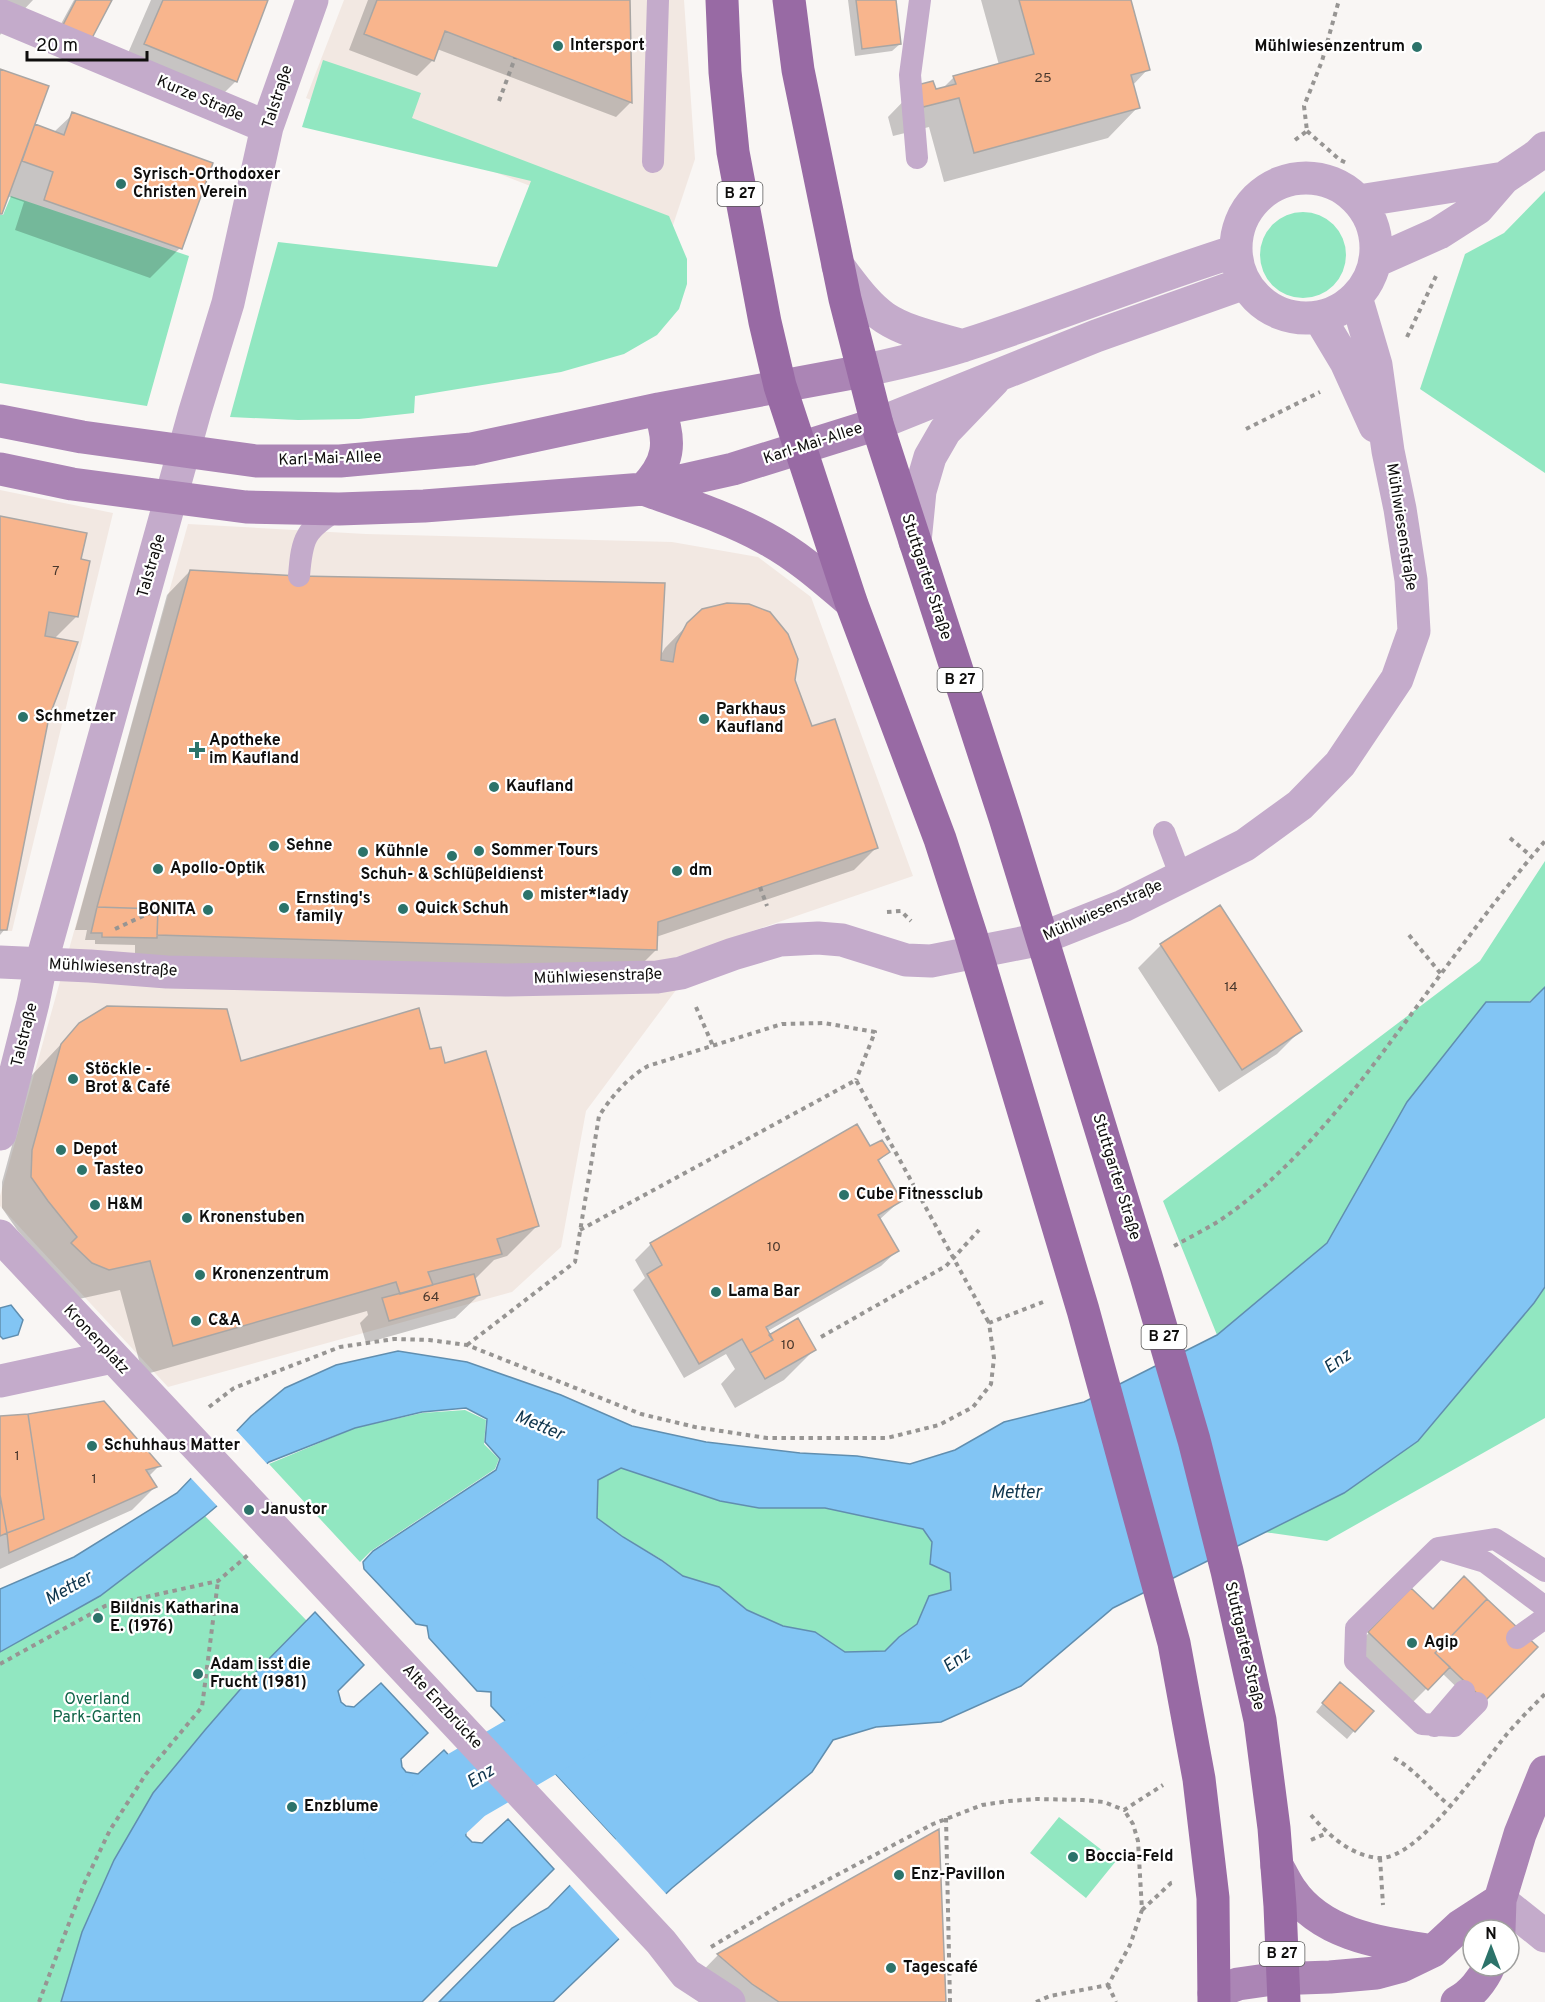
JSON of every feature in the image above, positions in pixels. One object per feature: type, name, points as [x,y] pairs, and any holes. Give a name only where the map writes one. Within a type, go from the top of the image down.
[{"type":"main road","name":"B 27","points":[[722,0],[725,72],[733,152],[765,322],[780,386],[851,602],[940,839],[971,935],[1083,1310],[1174,1643],[1199,1779],[1214,1898],[1221,1999]]},
{"type":"main road","name":"B 27","points":[[789,0],[798,70],[838,266],[863,371]]},
{"type":"main road","name":"Karl-Mai-Allee","points":[[0,421],[82,437],[256,461],[340,461],[472,449],[659,409],[863,371]]},
{"type":"main road","name":"Stuttgarter Straße","points":[[863,371],[915,542],[1005,818],[1146,1276],[1197,1451],[1227,1571],[1260,1720],[1277,1866],[1292,1906],[1283,1990]]},
{"type":"main road","points":[[644,489],[657,476],[665,460],[667,439],[659,409]]},
{"type":"main road","name":"Karl-Mai-Allee","points":[[0,469],[72,483],[246,507],[339,509],[519,500],[644,489],[733,470],[878,424]]},
{"type":"main road","name":"Karl-Mai-Allee","points":[[644,489],[704,511],[765,538],[810,567],[851,602]]},
{"type":"main road","points":[[1221,1999],[1238,1984],[1283,1990],[1330,1977],[1376,1973],[1402,1966],[1433,1951],[1460,1926],[1500,1915],[1520,1834],[1545,1772]]},
{"type":"main road","points":[[1292,1906],[1324,1922],[1377,1942],[1433,1951]]},
{"type":"main road","points":[[1457,2002],[1464,1999],[1483,1978]]},
{"type":"street","name":"Talstraße","points":[[0,1134],[41,964],[195,411],[228,303],[267,127],[312,0]]},
{"type":"street","name":"Kurze Straße","points":[[0,15],[267,127]]},
{"type":"street","points":[[1376,261],[1439,233],[1478,208],[1504,178],[1545,148]]},
{"type":"street","points":[[1296,178],[1319,178],[1341,186],[1359,201],[1370,219],[1376,239],[1376,261],[1369,281],[1356,297],[1339,310],[1319,317],[1297,317],[1277,311],[1259,300],[1245,283],[1236,250],[1238,230],[1245,212],[1258,196],[1274,185],[1296,178]]},
{"type":"street","points":[[1359,201],[1504,178]]},
{"type":"street","points":[[863,371],[963,346],[1041,320],[1156,276],[1236,250]]},
{"type":"street","points":[[838,266],[861,295],[885,317],[911,331],[963,346]]},
{"type":"street","points":[[878,424],[1002,372],[1245,283]]},
{"type":"street","name":"Mühlwiesenstraße","points":[[0,962],[167,972],[471,979],[657,977],[681,973],[780,940],[818,938],[842,940],[906,960],[931,961],[1037,940],[1123,906],[1245,845],[1300,805],[1340,764],[1397,679],[1414,632],[1411,580],[1388,451],[1376,365],[1356,297]]},
{"type":"street","name":"Mühlwiesenstraße","points":[[1319,317],[1346,362],[1388,451]]},
{"type":"street","points":[[915,542],[920,491],[930,457],[945,431],[1002,372]]},
{"type":"street","name":"Kronenplatz","points":[[0,1236],[188,1435]]},
{"type":"street","points":[[0,1381],[112,1357]]},
{"type":"street","name":"Alte Enzbrücke","points":[[188,1435],[661,1942],[686,1974],[729,2002]]},
{"type":"street","points":[[1500,1915],[1545,1936]]},
{"type":"lane","points":[[653,162],[658,0]]},
{"type":"lane","points":[[917,158],[910,75],[920,0]]},
{"type":"lane","points":[[300,576],[301,550],[308,532],[322,519],[339,509]]},
{"type":"lane","points":[[1164,832],[1181,877]]},
{"type":"lane","points":[[1471,1697],[1454,1726],[1422,1724],[1355,1661],[1356,1628],[1438,1548],[1495,1539],[1545,1571]]},
{"type":"lane","points":[[1438,1548],[1485,1562],[1545,1607]]},
{"type":"lane","points":[[1545,1617],[1522,1643],[1545,1623]]},
{"type":"path","points":[[1295,140],[1307,131],[1304,106],[1322,61],[1339,0]]},
{"type":"path","points":[[499,100],[515,58]]},
{"type":"path","points":[[1246,429],[1351,376]]},
{"type":"path","points":[[1510,838],[1531,856]]},
{"type":"path","points":[[1164,1250],[1228,1215],[1263,1187],[1318,1134],[1366,1077],[1441,974],[1545,841]]},
{"type":"path","points":[[760,887],[770,915]]},
{"type":"path","points":[[882,913],[901,911],[911,921],[917,923]]},
{"type":"path","points":[[1409,935],[1441,974]]},
{"type":"path","points":[[467,1345],[576,1262],[579,1231],[599,1116],[610,1099],[636,1073],[642,1069],[782,1024],[824,1023],[875,1032],[856,1080],[579,1231]]},
{"type":"path","points":[[188,1435],[234,1388],[340,1347],[394,1339],[429,1340],[467,1345],[641,1414],[694,1427],[767,1438],[887,1438],[939,1425],[973,1407],[991,1384],[994,1358],[989,1323],[856,1080]]},
{"type":"path","points":[[821,1337],[946,1266],[979,1230]]},
{"type":"path","points":[[989,1323],[1054,1298]]},
{"type":"path","points":[[0,1664],[105,1606],[218,1581],[248,1556]]},
{"type":"path","points":[[39,2002],[84,1884],[110,1830],[146,1774],[202,1707],[218,1581]]},
{"type":"path","points":[[1306,1805],[1311,1815],[1327,1833],[1356,1852],[1380,1858],[1405,1850],[1429,1830],[1508,1732],[1545,1694]]},
{"type":"path","points":[[1394,1758],[1409,1766],[1450,1806]]},
{"type":"path","points":[[1124,1810],[1171,1781]]},
{"type":"path","points":[[686,1974],[711,1947],[784,1903],[946,1818],[982,1805],[1037,1799],[1104,1802],[1124,1810],[1133,1824],[1138,1841],[1142,1910],[1130,1945],[1108,1985]]},
{"type":"path","points":[[946,1818],[950,2002]]},
{"type":"path","points":[[1380,1858],[1383,1906]]},
{"type":"path","points":[[1036,2002],[1050,1996],[1108,1985]]},
{"type":"path","points":[[1108,1985],[1116,2002]]},
{"type":"shaded area","points":[[344,0],[684,0],[695,159],[668,240],[306,98]]},
{"type":"shaded area","points":[[0,490],[113,513],[12,931],[0,931]]},
{"type":"shaded area","points":[[188,524],[366,534],[672,542],[758,557],[811,597],[913,876],[671,959],[676,990],[586,1111],[561,1247],[512,1292],[168,1387],[0,1206],[0,1196]]},
{"type":"green space","points":[[323,60],[421,93],[412,118],[669,216],[687,259],[687,284],[679,309],[657,335],[624,354],[561,372],[415,396],[414,413],[359,419],[298,420],[230,417],[278,242],[497,267],[531,181],[302,127]]},
{"type":"green space","points":[[1545,191],[1545,473],[1420,389],[1465,254],[1504,233]]},
{"type":"green space","points":[[11,196],[189,256],[147,406],[0,383],[0,215],[3,215]]},
{"type":"green space","points":[[1295,212],[1311,212],[1334,224],[1343,238],[1346,255],[1343,272],[1334,286],[1311,298],[1295,298],[1279,291],[1267,279],[1260,263],[1260,247],[1267,231],[1279,219]]},
{"type":"green space","points":[[1545,861],[1545,987],[1543,990],[1407,1102],[1327,1243],[1217,1335],[1163,1201],[1480,961]]},
{"type":"green space","points":[[1545,1287],[1545,1418],[1327,1541],[1264,1532],[1344,1493],[1418,1441]]},
{"type":"green space","points":[[465,1410],[486,1420],[484,1444],[499,1459],[495,1469],[371,1551],[360,1562],[269,1464],[355,1428],[422,1413]]},
{"type":"green space","points":[[621,1468],[720,1501],[759,1508],[825,1508],[923,1529],[932,1542],[930,1563],[950,1572],[951,1590],[929,1596],[917,1624],[885,1651],[845,1652],[815,1632],[783,1626],[747,1610],[719,1587],[683,1576],[597,1518],[598,1480]]},
{"type":"green space","name":"Overland Park-Garten","points":[[205,1516],[307,1621],[251,1677],[153,1793],[114,1860],[82,1932],[61,2002],[0,2002],[0,1652],[100,1596]]},
{"type":"green space","name":"Boccia-Feld","points":[[1059,1817],[1116,1861],[1086,1898],[1030,1853]]},
{"type":"water","name":"Metter","points":[[1545,987],[1545,1287],[1418,1441],[1344,1493],[1113,1608],[1021,1686],[941,1722],[876,1727],[833,1740],[812,1772],[672,1888],[553,2002],[439,2002],[512,1928],[548,1908],[615,1839],[553,1772],[551,1762],[542,1760],[491,1706],[491,1692],[477,1691],[429,1638],[427,1626],[416,1624],[364,1569],[363,1562],[373,1551],[496,1470],[500,1459],[485,1442],[487,1419],[466,1408],[422,1412],[355,1428],[269,1462],[205,1516],[100,1596],[0,1652],[0,1589],[74,1557],[177,1493],[251,1416],[285,1388],[336,1365],[398,1351],[467,1362],[561,1395],[632,1426],[706,1442],[800,1453],[857,1456],[910,1464],[955,1450],[1004,1422],[1084,1402],[1217,1335],[1327,1243],[1407,1102],[1486,1002],[1530,1002]],"holes":[[[621,1468],[720,1501],[759,1508],[825,1508],[923,1529],[932,1542],[930,1564],[950,1573],[951,1590],[929,1596],[917,1624],[885,1651],[845,1652],[815,1632],[783,1626],[747,1610],[719,1587],[683,1576],[597,1518],[598,1480]]]},
{"type":"water","points":[[11,1305],[23,1320],[18,1335],[3,1339],[0,1336],[0,1308]]},
{"type":"water","points":[[315,1612],[364,1665],[338,1691],[341,1702],[346,1706],[354,1707],[381,1683],[428,1733],[401,1759],[402,1767],[406,1772],[418,1774],[444,1750],[492,1802],[465,1827],[466,1836],[472,1842],[482,1843],[508,1819],[554,1869],[422,2002],[61,2002],[82,1932],[114,1860],[153,1793],[251,1677]]},
{"type":"pier","points":[[235,1429],[269,1466],[219,1508],[189,1476]]},
{"type":"pier","points":[[549,1768],[668,1896],[621,1941],[568,1883],[611,1839],[550,1774]]},
{"type":"building","points":[[76,0],[112,0],[91,40],[63,25]]},
{"type":"building","points":[[163,0],[268,0],[237,82],[144,44]]},
{"type":"building","name":"Intersport","points":[[377,0],[630,0],[632,103],[445,31],[434,61],[364,34]]},
{"type":"building","points":[[856,0],[896,0],[901,44],[862,49]]},
{"type":"building","points":[[1019,0],[1131,0],[1150,70],[1131,75],[1140,108],[974,153],[959,98],[923,107],[917,85],[933,81],[936,89],[956,84],[953,76],[1034,54]]},
{"type":"building","points":[[0,69],[49,86],[2,214],[0,214]]},
{"type":"building","points":[[72,112],[213,163],[182,249],[44,200],[53,172],[22,161],[35,124],[64,135]]},
{"type":"building","points":[[0,516],[87,533],[81,559],[90,561],[78,617],[49,612],[45,636],[78,642],[49,717],[7,930],[0,930]]},
{"type":"building","name":"Kaufland","points":[[190,570],[299,576],[665,583],[661,660],[673,662],[676,644],[687,623],[702,609],[727,603],[749,604],[770,612],[788,634],[798,659],[795,680],[812,726],[835,719],[878,848],[658,922],[657,950],[157,935],[158,909],[97,907]]},
{"type":"building","points":[[1220,905],[1302,1031],[1242,1070],[1160,944]]},
{"type":"building","points":[[97,907],[158,909],[157,938],[102,937],[102,933],[91,933]]},
{"type":"building","name":"Kronenzentrum","points":[[107,1006],[227,1009],[241,1061],[419,1008],[430,1049],[441,1047],[445,1063],[486,1051],[539,1226],[497,1239],[502,1254],[428,1272],[433,1285],[400,1294],[396,1282],[173,1346],[150,1261],[109,1270],[92,1263],[71,1243],[77,1237],[31,1177],[32,1150],[61,1044],[79,1023]]},
{"type":"building","points":[[857,1124],[870,1146],[882,1140],[890,1152],[878,1160],[902,1201],[878,1215],[899,1251],[766,1327],[773,1340],[750,1353],[742,1339],[699,1364],[647,1274],[662,1265],[650,1243]]},
{"type":"building","points":[[474,1274],[480,1295],[389,1321],[382,1298]]},
{"type":"building","points":[[798,1318],[816,1350],[765,1379],[750,1353],[773,1340],[769,1335]]},
{"type":"building","points":[[104,1401],[161,1466],[146,1470],[157,1487],[9,1553],[7,1533],[44,1519],[28,1414]]},
{"type":"building","points":[[28,1414],[44,1519],[7,1533],[0,1495],[0,1416]]},
{"type":"building","points":[[0,1495],[7,1533],[0,1536]]},
{"type":"building","name":"Agip","points":[[1464,1576],[1487,1599],[1435,1653],[1450,1667],[1428,1690],[1368,1632],[1411,1588],[1433,1609]]},
{"type":"building","points":[[1487,1599],[1538,1647],[1485,1701],[1435,1653]]},
{"type":"building","points":[[1340,1682],[1374,1711],[1355,1732],[1322,1703]]},
{"type":"building","name":"Enz-Pavillon","points":[[939,1829],[946,2002],[779,2002],[752,1984],[717,1954]]},
{"type":"waterway","name":"Enz","points":[[399,1847],[463,1787],[615,1698]]},
{"type":"place","name":"Intersport","points":[[558,46]]},
{"type":"place","name":"Mühlwiesenzentrum","points":[[1417,47]]},
{"type":"place","name":"Syrisch-Orthodoxer Christen Verein","points":[[121,184]]},
{"type":"place","name":"Schmetzer","points":[[23,717]]},
{"type":"place","name":"Parkhaus Kaufland","points":[[704,719]]},
{"type":"place","name":"Apotheke im Kaufland","points":[[197,750]]},
{"type":"place","name":"Kaufland","points":[[494,787]]},
{"type":"place","name":"Sehne","points":[[274,846]]},
{"type":"place","name":"Sommer Tours","points":[[479,851]]},
{"type":"place","name":"Kühnle","points":[[363,852]]},
{"type":"place","name":"Schuh- & Schlüßeldienst","points":[[452,856]]},
{"type":"place","name":"Apollo-Optik","points":[[158,869]]},
{"type":"place","name":"dm","points":[[677,871]]},
{"type":"place","name":"mister*lady","points":[[528,895]]},
{"type":"place","name":"Ernsting's family","points":[[284,908]]},
{"type":"place","name":"Quick Schuh","points":[[403,909]]},
{"type":"place","name":"BONITA","points":[[208,910]]},
{"type":"place","name":"Stöckle - Brot & Café","points":[[73,1079]]},
{"type":"place","name":"Depot","points":[[61,1150]]},
{"type":"place","name":"Tasteo","points":[[82,1170]]},
{"type":"place","name":"Cube Fitnessclub","points":[[844,1195]]},
{"type":"place","name":"H&M","points":[[95,1205]]},
{"type":"place","name":"Kronenstuben","points":[[187,1218]]},
{"type":"place","name":"Kronenzentrum","points":[[200,1275]]},
{"type":"place","name":"Lama Bar","points":[[716,1292]]},
{"type":"place","name":"C&A","points":[[196,1321]]},
{"type":"place","name":"Schuhhaus Matter","points":[[92,1446]]},
{"type":"place","name":"Janustor","points":[[249,1510]]},
{"type":"place","name":"Bildnis Katharina E. (1976)","points":[[98,1618]]},
{"type":"place","name":"Agip","points":[[1412,1643]]},
{"type":"place","name":"Adam isst die Frucht (1981)","points":[[198,1674]]},
{"type":"place","name":"Enzblume","points":[[292,1807]]},
{"type":"place","name":"Boccia-Feld","points":[[1073,1857]]},
{"type":"place","name":"Enz-Pavillon","points":[[899,1875]]},
{"type":"place","name":"Tagescafé","points":[[891,1968]]}]
